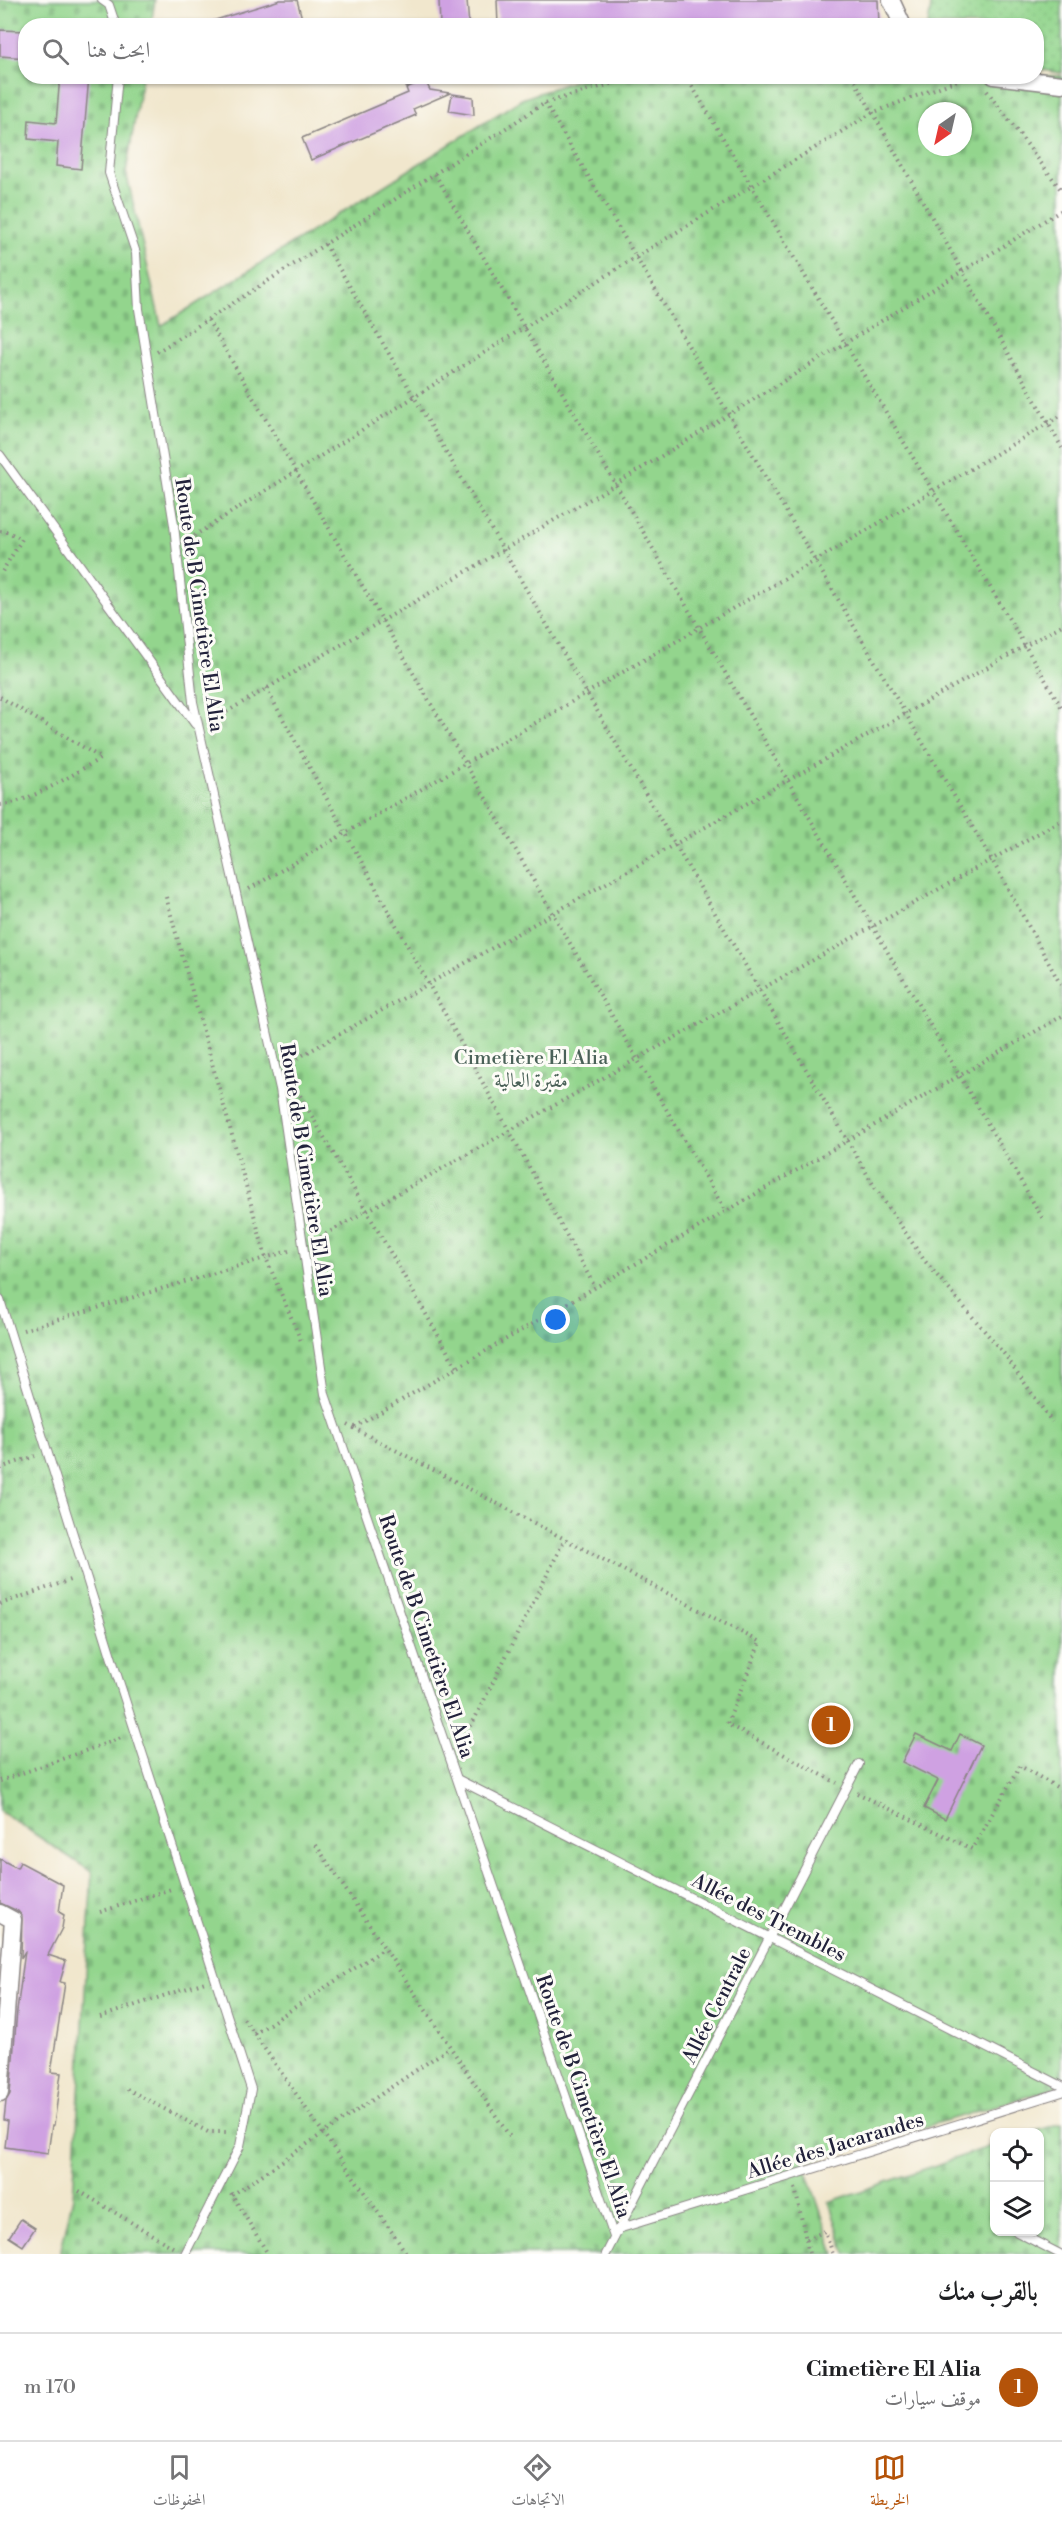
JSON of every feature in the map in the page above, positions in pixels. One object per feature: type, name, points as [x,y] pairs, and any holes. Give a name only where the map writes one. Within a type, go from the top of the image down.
[{"type":"street","points":[[891,0],[899,18]]},
{"type":"street","points":[[1044,83],[1062,84]]},
{"type":"street","points":[[0,1913],[13,1920],[0,2093]]},
{"type":"lane","points":[[102,0],[109,5],[113,18]]},
{"type":"lane","name":"Route de B Cimetière El Alia","points":[[117,84],[109,173],[136,253],[139,309],[176,547],[193,702],[236,896],[279,1068],[325,1394],[616,2233]]},
{"type":"lane","points":[[0,455],[199,728]]},
{"type":"lane","points":[[0,1300],[135,1733],[251,2089],[240,2146],[185,2254]]},
{"type":"lane","name":"Allée Centrale","points":[[606,2254],[859,1764]]},
{"type":"lane","name":"Allée des Trembles","points":[[459,1780],[1062,2085]]},
{"type":"lane","name":"Allée des Jacarandes","points":[[616,2233],[793,2175],[1062,2092]]},
{"type":"lane","points":[[1025,2236],[1060,2254]]},
{"type":"path","points":[[147,358],[545,104],[611,84]]},
{"type":"path","points":[[691,84],[1062,708]]},
{"type":"path","points":[[856,84],[1062,448]]},
{"type":"path","points":[[176,547],[636,257],[872,113],[947,84]]},
{"type":"path","points":[[990,84],[1062,191]]},
{"type":"path","points":[[545,104],[992,860],[1062,987]]},
{"type":"path","points":[[435,174],[1043,1219]]},
{"type":"path","points":[[199,728],[616,484],[1062,210]]},
{"type":"path","points":[[325,244],[874,1186],[924,1260],[1005,1355],[1052,1422]]},
{"type":"path","points":[[208,320],[726,1212]]},
{"type":"path","points":[[236,896],[700,628],[1062,415]]},
{"type":"path","points":[[0,531],[22,539],[0,575]]},
{"type":"path","points":[[457,1368],[367,1212],[279,1068],[1062,625]]},
{"type":"path","points":[[266,688],[595,1287]]},
{"type":"path","points":[[0,697],[100,758],[57,783],[10,805],[0,805]]},
{"type":"path","points":[[10,1334],[303,1247],[1062,820]]},
{"type":"path","points":[[166,897],[266,1258],[306,1353]]},
{"type":"path","points":[[354,1428],[1062,1016]]},
{"type":"path","points":[[333,1417],[760,1642],[727,1724],[846,1788],[972,1849],[1020,1766],[1062,1790]]},
{"type":"path","points":[[0,1468],[47,1452]]},
{"type":"path","points":[[453,1763],[565,1539]]},
{"type":"path","points":[[0,1604],[86,1575]]},
{"type":"path","points":[[0,1781],[135,1733]]},
{"type":"path","points":[[316,1845],[510,2137]]},
{"type":"path","points":[[100,1912],[185,1884]]},
{"type":"path","points":[[254,2034],[384,1948]]},
{"type":"path","points":[[100,2016],[215,1978]]},
{"type":"path","points":[[241,2016],[407,2254]]},
{"type":"path","points":[[232,2195],[449,2048]]},
{"type":"path","points":[[127,2089],[208,2132],[243,2132]]},
{"type":"path","points":[[793,2175],[808,2254]]},
{"type":"path","points":[[223,2180],[268,2254]]},
{"type":"path","points":[[79,2191],[175,2248]]},
{"type":"path","points":[[806,2240],[825,2231],[833,2254]]},
{"type":"green space","name":"Cimetière El Alia مقبرة العالية","points":[[0,0],[155,0],[152,18],[18,18],[18,84],[141,84],[126,172],[161,326],[522,99],[565,84],[1044,84],[1044,76],[1062,76],[1062,2086],[804,2163],[835,2254],[60,2254],[73,2197],[92,1872],[0,1811]]},
{"type":"green space","points":[[932,0],[1062,0],[1062,73],[1044,70],[1044,18],[929,18]]},
{"type":"green space","points":[[1062,2123],[1062,2254],[846,2254],[829,2202],[990,2146],[990,2236],[1044,2236],[1044,2129]]},
{"type":"building","points":[[280,0],[297,0],[302,18],[222,18]]},
{"type":"building","points":[[439,0],[467,0],[468,18],[440,18]]},
{"type":"building","points":[[497,0],[878,0],[879,18],[498,18]]},
{"type":"building","points":[[0,30],[18,31],[18,57],[0,56]]},
{"type":"building","points":[[59,84],[88,84],[81,169],[56,166],[58,142],[28,139],[29,120],[56,123]]},
{"type":"building","points":[[416,84],[427,84],[430,90],[450,93],[413,109],[416,115],[311,160],[302,138],[408,93],[406,88]]},
{"type":"building","points":[[452,94],[473,97],[474,115],[449,111]]},
{"type":"building","points":[[916,1734],[952,1751],[960,1734],[981,1745],[945,1819],[924,1808],[938,1780],[902,1762]]},
{"type":"building","points":[[0,1859],[17,1868],[20,1862],[63,1885],[59,1912],[64,1915],[62,1928],[48,1955],[66,1961],[60,1982],[65,1983],[51,2072],[61,2073],[48,2153],[5,2147],[8,2121],[4,2120],[6,2101],[10,2094],[25,1951],[21,1958],[22,1916],[18,1911],[0,1903]]},
{"type":"building","points":[[21,2219],[35,2228],[23,2246],[9,2237]]},
{"type":"place","name":"Cimetière El Alia","points":[[831,1725]]}]
